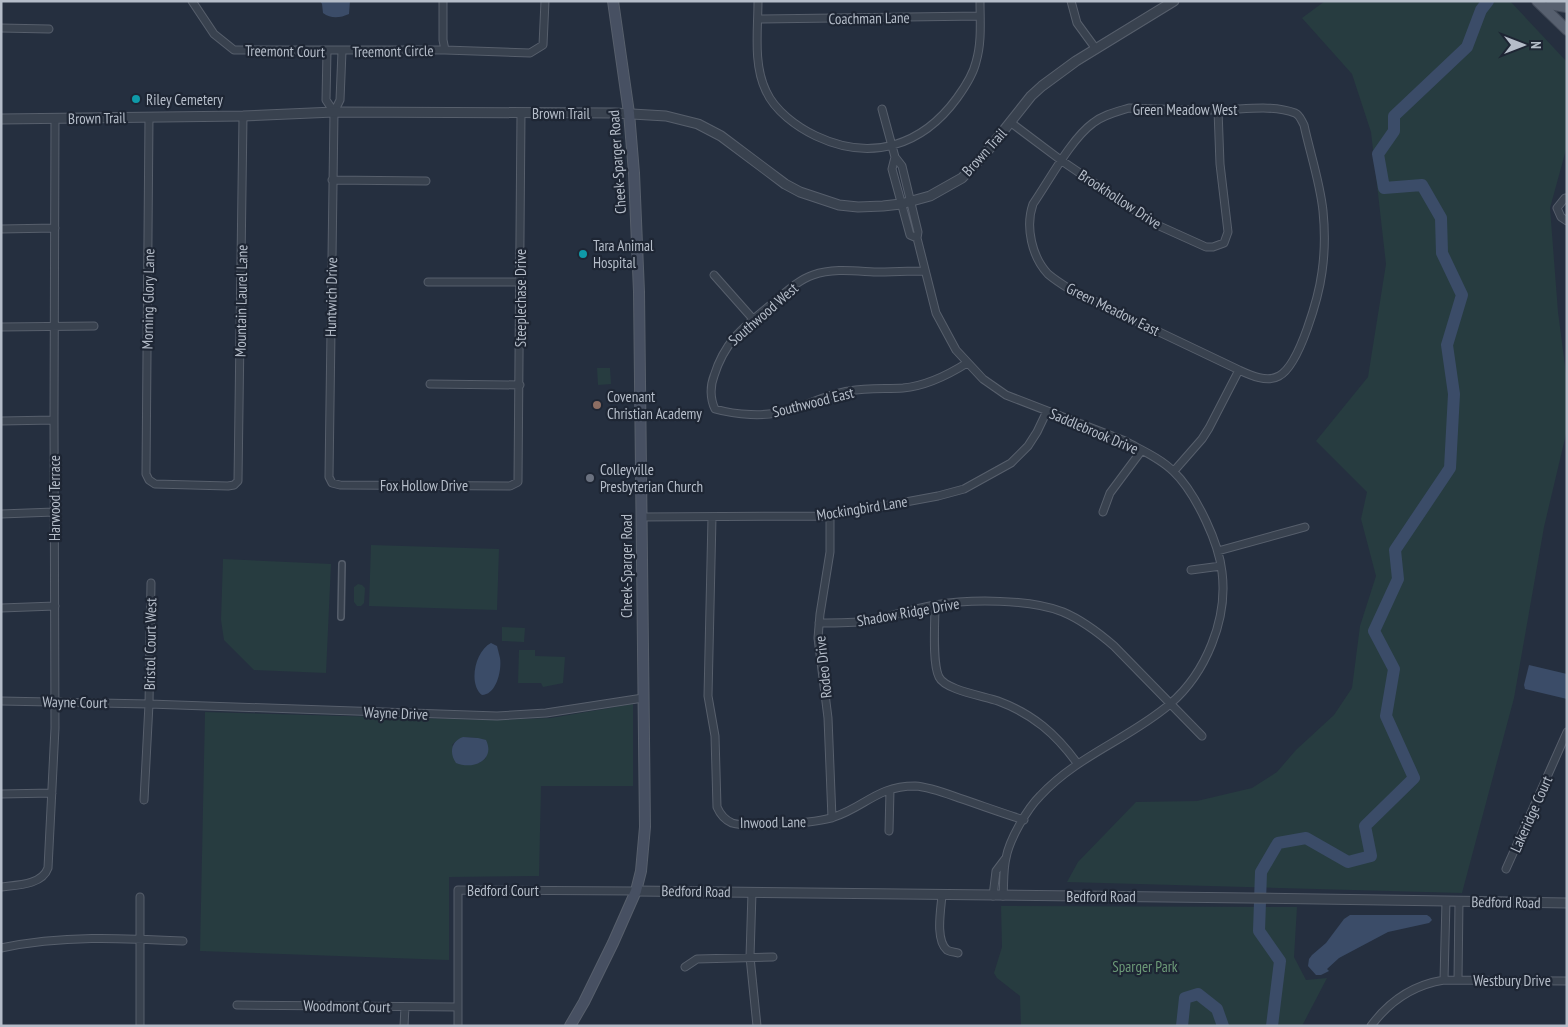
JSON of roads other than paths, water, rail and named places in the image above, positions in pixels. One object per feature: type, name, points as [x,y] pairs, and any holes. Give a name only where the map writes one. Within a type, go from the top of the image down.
[{"type":"main road","name":"Cheek-Sparger Road","points":[[570,1026],[608,952],[636,891],[641,871],[644,827],[638,292],[634,173],[629,113],[613,1]]},
{"type":"main road","points":[[1554,4],[1567,30]]},
{"type":"street","name":"Treemont Court","points":[[192,1],[214,34],[234,50],[342,52]]},
{"type":"street","name":"Treemont Circle","points":[[443,1],[442,40],[445,50]]},
{"type":"street","name":"Treemont Circle","points":[[342,52],[445,50],[530,53],[543,45],[545,1]]},
{"type":"street","points":[[758,1],[758,55],[760,74],[766,92],[780,110],[810,133],[826,140],[862,148],[892,146],[913,139],[928,129],[963,90],[976,62],[980,41],[980,1]]},
{"type":"street","points":[[1071,1],[1077,23],[1096,49]]},
{"type":"street","name":"Brown Trail","points":[[1,118],[243,116],[334,112],[629,113],[666,116],[698,124],[733,144],[785,184],[814,198],[840,205],[858,207],[901,204],[930,196],[962,178],[985,154],[1031,96],[1042,86],[1076,61],[1171,2]]},
{"type":"street","name":"Coachman Lane","points":[[758,19],[980,16]]},
{"type":"street","points":[[1,28],[49,29]]},
{"type":"street","points":[[327,51],[326,100],[334,112],[340,100],[342,52]]},
{"type":"street","name":"Green Meadow West","points":[[1062,161],[1076,140],[1093,123],[1110,114],[1129,108],[1218,110],[1268,108],[1298,115],[1304,125],[1323,209],[1324,252],[1322,273],[1304,337],[1290,367],[1281,375],[1263,378],[1252,376],[1239,370]]},
{"type":"street","points":[[882,109],[895,157],[892,169],[901,204]]},
{"type":"street","name":"Brookhollow Drive","points":[[1010,122],[1062,161],[1155,224],[1196,244],[1210,247],[1220,246],[1227,239],[1228,223],[1220,164],[1218,110]]},
{"type":"street","name":"Huntwich Drive","points":[[330,481],[334,112]]},
{"type":"street","name":"Steeplechase Drive","points":[[518,482],[521,113]]},
{"type":"street","name":"Mountain Laurel Lane","points":[[149,480],[155,484],[167,485],[234,485],[238,481],[243,116]]},
{"type":"street","name":"Morning Glory Lane","points":[[149,117],[146,474],[149,480]]},
{"type":"street","name":"Harwood Terrace","points":[[1,887],[20,885],[43,877],[48,868],[55,702],[55,118]]},
{"type":"street","name":"Saddlebrook Drive","points":[[895,157],[902,166],[912,202],[924,271],[936,314],[948,338],[967,362],[992,387],[1006,395],[1125,441],[1174,471],[1199,506],[1218,551],[1221,566],[1222,599],[1215,634],[1195,676],[1170,704],[1148,720],[1077,764],[1057,779],[1039,797],[1010,844],[1005,858],[998,896]]},
{"type":"street","name":"Green Meadow East","points":[[1062,161],[1033,204],[1031,211],[1031,236],[1036,254],[1048,274],[1071,290],[1239,370]]},
{"type":"street","points":[[332,180],[426,181]]},
{"type":"street","points":[[1567,198],[1557,208],[1561,217],[1567,221]]},
{"type":"street","name":"Saddlebrook Drive","points":[[901,204],[910,235],[917,238]]},
{"type":"street","points":[[1,229],[56,228]]},
{"type":"street","name":"Southwood West","points":[[715,409],[712,403],[711,388],[716,367],[722,353],[738,333],[753,319],[794,286],[814,275],[846,270],[924,271]]},
{"type":"street","points":[[714,275],[753,319]]},
{"type":"street","points":[[428,282],[520,282]]},
{"type":"street","points":[[1,327],[94,326]]},
{"type":"street","name":"Southwood East","points":[[715,409],[724,412],[753,414],[785,412],[849,391],[905,388],[920,384],[950,373],[967,362]]},
{"type":"street","points":[[1174,471],[1205,433],[1239,370]]},
{"type":"street","points":[[430,384],[520,385]]},
{"type":"street","name":"Mockingbird Lane","points":[[641,517],[830,516],[938,496],[964,489],[1011,463],[1028,446],[1047,411]]},
{"type":"street","points":[[1,421],[54,420]]},
{"type":"street","points":[[1103,512],[1110,494],[1142,450]]},
{"type":"street","name":"Fox Hollow Drive","points":[[330,481],[340,485],[510,486],[518,482]]},
{"type":"street","points":[[1,514],[54,512]]},
{"type":"street","name":"Rodeo Drive","points":[[830,516],[830,552],[818,638],[828,718],[832,818]]},
{"type":"street","name":"Inwood Lane","points":[[712,517],[708,696],[715,736],[717,807],[720,813],[733,823],[801,823],[832,818],[843,814],[875,795],[890,790],[915,786],[1024,820]]},
{"type":"street","points":[[1218,551],[1306,527]]},
{"type":"street","points":[[341,617],[342,564]]},
{"type":"street","points":[[1190,570],[1221,566]]},
{"type":"street","name":"Bristol Court West","points":[[144,800],[149,704],[151,583]]},
{"type":"street","name":"Shadow Ridge Drive","points":[[819,624],[869,620],[935,605],[984,602],[1020,603],[1045,607],[1064,613],[1100,634],[1202,736]]},
{"type":"street","points":[[935,605],[936,662],[940,680],[957,689],[1014,707],[1031,717],[1063,743],[1077,764]]},
{"type":"street","points":[[1,608],[54,606]]},
{"type":"street","name":"Wayne Drive","points":[[149,704],[497,716],[546,713],[643,698]]},
{"type":"street","name":"Wayne Court","points":[[1,701],[149,704]]},
{"type":"street","name":"Lakeridge Court","points":[[1506,869],[1567,732]]},
{"type":"street","points":[[889,831],[890,790]]},
{"type":"street","points":[[1,794],[52,793]]},
{"type":"street","name":"Bedford Court","points":[[458,1007],[458,890],[636,891]]},
{"type":"street","name":"Bedford Road","points":[[636,891],[1567,903]]},
{"type":"street","points":[[752,892],[750,957],[757,1026]]},
{"type":"street","points":[[942,895],[941,943],[948,950],[958,953]]},
{"type":"street","points":[[140,898],[140,1026]]},
{"type":"street","points":[[1444,980],[1446,901]]},
{"type":"street","points":[[1458,980],[1459,902]]},
{"type":"street","points":[[1,948],[62,939],[86,938],[183,941]]},
{"type":"street","points":[[685,967],[697,959],[773,957]]},
{"type":"street","name":"Westbury Drive","points":[[1371,1026],[1378,1017],[1404,994],[1420,985],[1444,980],[1567,981]]},
{"type":"street","name":"Woodmont Court","points":[[236,1005],[458,1007]]},
{"type":"street","points":[[404,1026],[405,1007]]},
{"type":"street","points":[[458,1007],[458,1026]]},
{"type":"water","points":[[320,1],[350,1],[349,14],[336,17],[326,15],[323,13]]},
{"type":"water","points":[[491,643],[497,646],[500,658],[499,675],[491,691],[482,695],[475,683],[475,668],[481,653]]},
{"type":"water","points":[[1529,665],[1567,674],[1567,699],[1525,689],[1524,685]]},
{"type":"water","points":[[463,737],[486,740],[488,753],[481,762],[469,765],[456,763],[452,755],[452,748],[456,741]]},
{"type":"water","points":[[1350,915],[1427,915],[1432,920],[1429,923],[1388,932],[1339,958],[1327,969],[1329,971],[1316,975],[1308,966],[1309,959],[1326,943],[1344,919]]},
{"type":"waterway","points":[[1272,1026],[1280,961],[1259,931],[1261,872],[1278,843],[1306,838],[1348,862],[1371,856],[1365,826],[1414,778],[1386,716],[1394,669],[1374,631],[1398,579],[1395,550],[1450,468],[1454,394],[1447,345],[1462,295],[1442,253],[1441,218],[1422,185],[1384,188],[1378,154],[1394,131],[1394,116],[1467,47],[1481,10],[1488,1]]},
{"type":"waterway","points":[[1182,1026],[1185,998],[1198,994],[1217,1009],[1223,1026]]},
{"type":"place","name":"Riley Cemetery","points":[[136,99]]},
{"type":"place","name":"Tara Animal Hospital","points":[[583,254]]},
{"type":"place","name":"Covenant Christian Academy","points":[[597,405]]},
{"type":"place","name":"Colleyville Presbyterian Church","points":[[590,478]]},
{"type":"park label","name":"Sparger Park","points":[[1145,966]]}]
